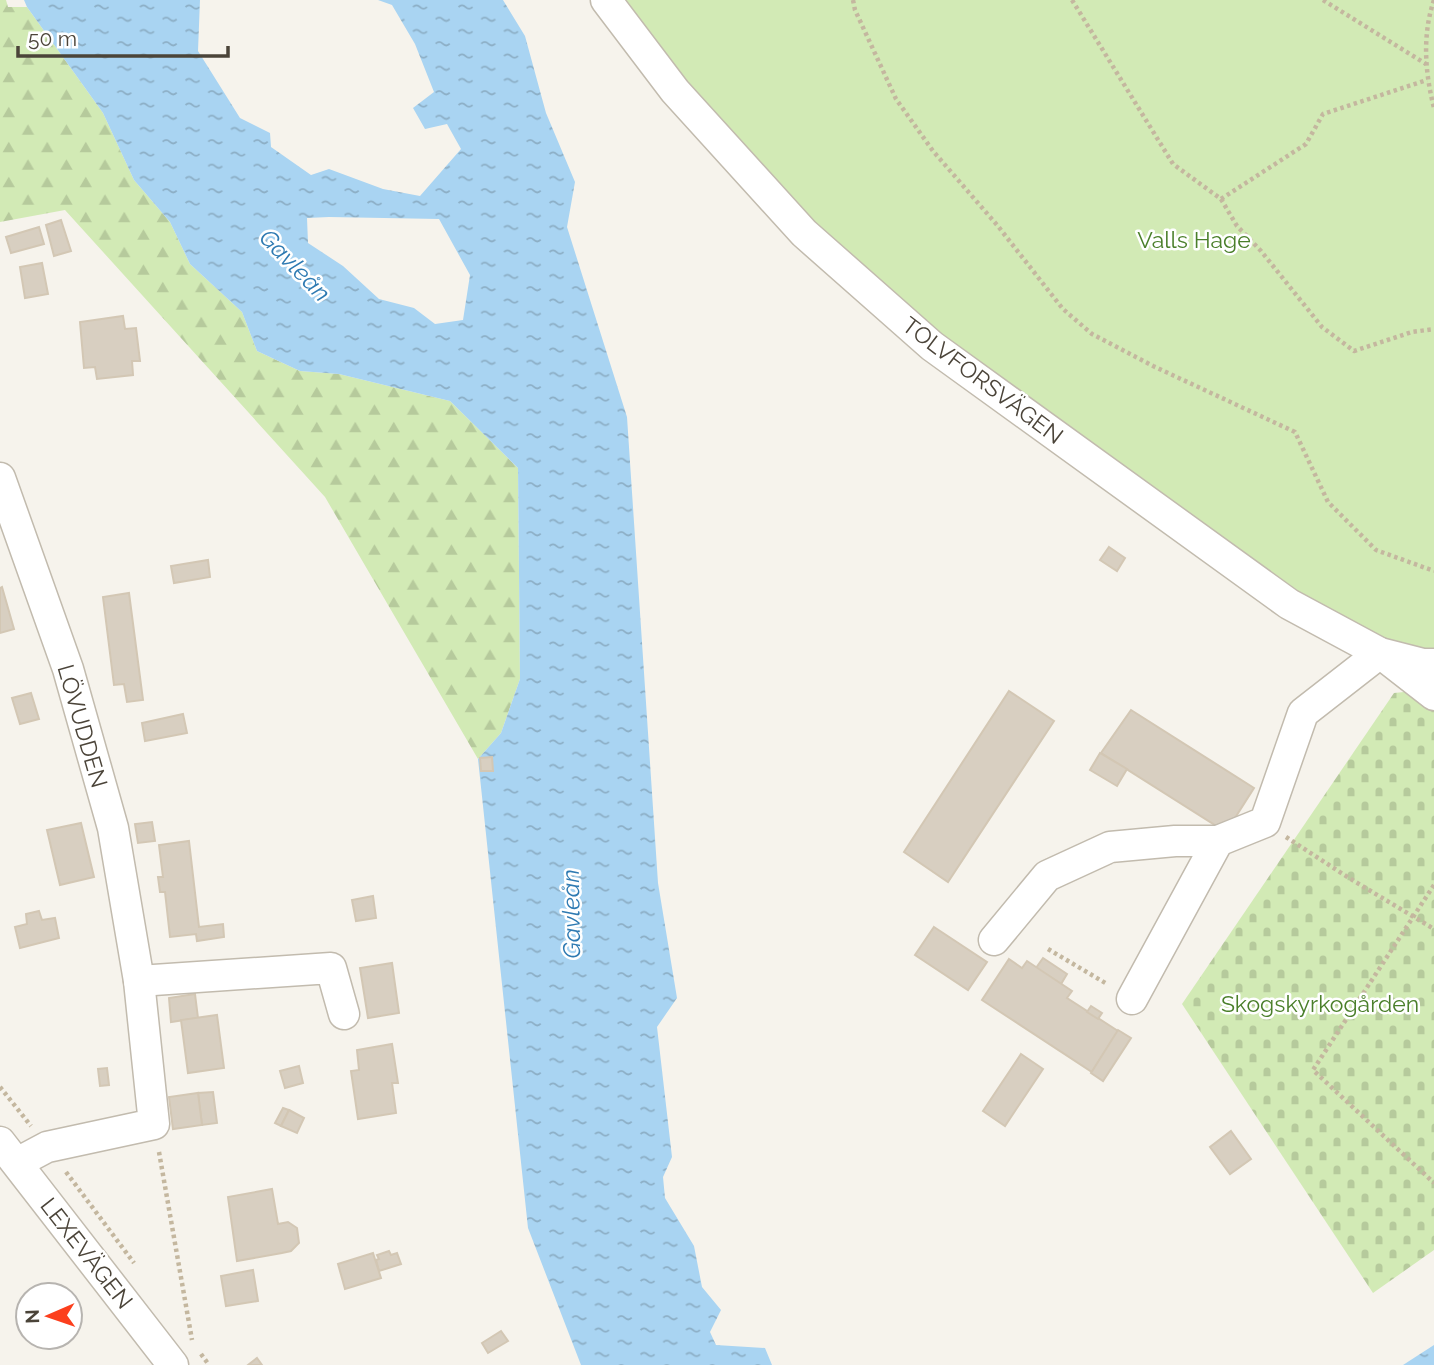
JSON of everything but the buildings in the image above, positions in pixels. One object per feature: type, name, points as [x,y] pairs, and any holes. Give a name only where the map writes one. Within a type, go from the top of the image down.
[{"type":"street","name":"TOLVFORSVÄGEN","points":[[606,0],[675,91],[804,233],[932,346],[1289,604],[1380,653],[1423,664],[1434,664]]},
{"type":"street","name":"LÖVUDDEN","points":[[0,478],[68,669],[113,828],[139,981],[154,1124]]},
{"type":"street","points":[[994,940],[1047,876],[1110,848],[1175,841],[1218,841],[1265,822],[1303,713],[1380,653],[1434,695]]},
{"type":"street","points":[[1132,999],[1218,841]]},
{"type":"street","points":[[139,981],[331,968],[344,1014]]},
{"type":"street","points":[[9,1152],[47,1147],[154,1124]]},
{"type":"street","name":"LEXEVÄGEN","points":[[9,1152],[173,1365]]},
{"type":"path","points":[[853,0],[895,99],[933,151],[997,225],[1063,309],[1092,334],[1153,366],[1295,432],[1328,502],[1376,550],[1434,570]]},
{"type":"path","points":[[1072,0],[1173,164],[1221,199],[1237,226],[1262,251],[1322,327],[1354,351],[1412,332],[1434,329]]},
{"type":"path","points":[[1323,0],[1426,64]]},
{"type":"path","points":[[1434,0],[1428,18],[1426,64],[1434,108]]},
{"type":"path","points":[[1221,199],[1306,144],[1324,114],[1427,80]]},
{"type":"path","points":[[1265,822],[1434,929]]},
{"type":"path","points":[[1434,885],[1313,1070],[1434,1183]]},
{"type":"path","points":[[1048,949],[1132,999]]},
{"type":"path","points":[[0,1087],[136,1265]]},
{"type":"path","points":[[154,1124],[192,1340]]},
{"type":"path","points":[[184,1330],[209,1365]]},
{"type":"green space","points":[[0,0],[6,0],[8,7],[27,7],[103,113],[134,180],[170,222],[190,264],[242,312],[257,351],[300,371],[339,374],[450,401],[518,468],[520,679],[501,733],[478,759],[325,497],[65,210],[0,222]]},
{"type":"green space","name":"Valls Hage","points":[[606,0],[1434,0],[1434,664],[1289,604],[804,233]]},
{"type":"green space","name":"Skogskyrkogården","points":[[1434,689],[1434,1250],[1373,1293],[1182,1004],[1394,693]]},
{"type":"water","name":"Gavleån","points":[[24,0],[200,0],[198,51],[240,118],[270,133],[271,147],[311,175],[329,169],[383,189],[420,196],[461,149],[447,124],[425,129],[413,108],[434,92],[415,44],[392,5],[378,0],[503,0],[525,36],[546,113],[575,182],[567,227],[627,417],[658,883],[677,998],[657,1027],[672,1157],[663,1177],[665,1198],[694,1246],[702,1287],[721,1310],[710,1332],[716,1345],[765,1348],[772,1365],[581,1365],[528,1228],[478,759],[501,733],[520,679],[518,468],[450,401],[339,374],[300,371],[257,351],[242,312],[190,264],[170,222],[134,180],[103,113]],"holes":[[[307,218],[439,219],[470,275],[463,320],[435,324],[414,308],[379,299],[343,266],[308,243]]]},
{"type":"water","points":[[1434,1345],[1434,1365],[1403,1365]]}]
